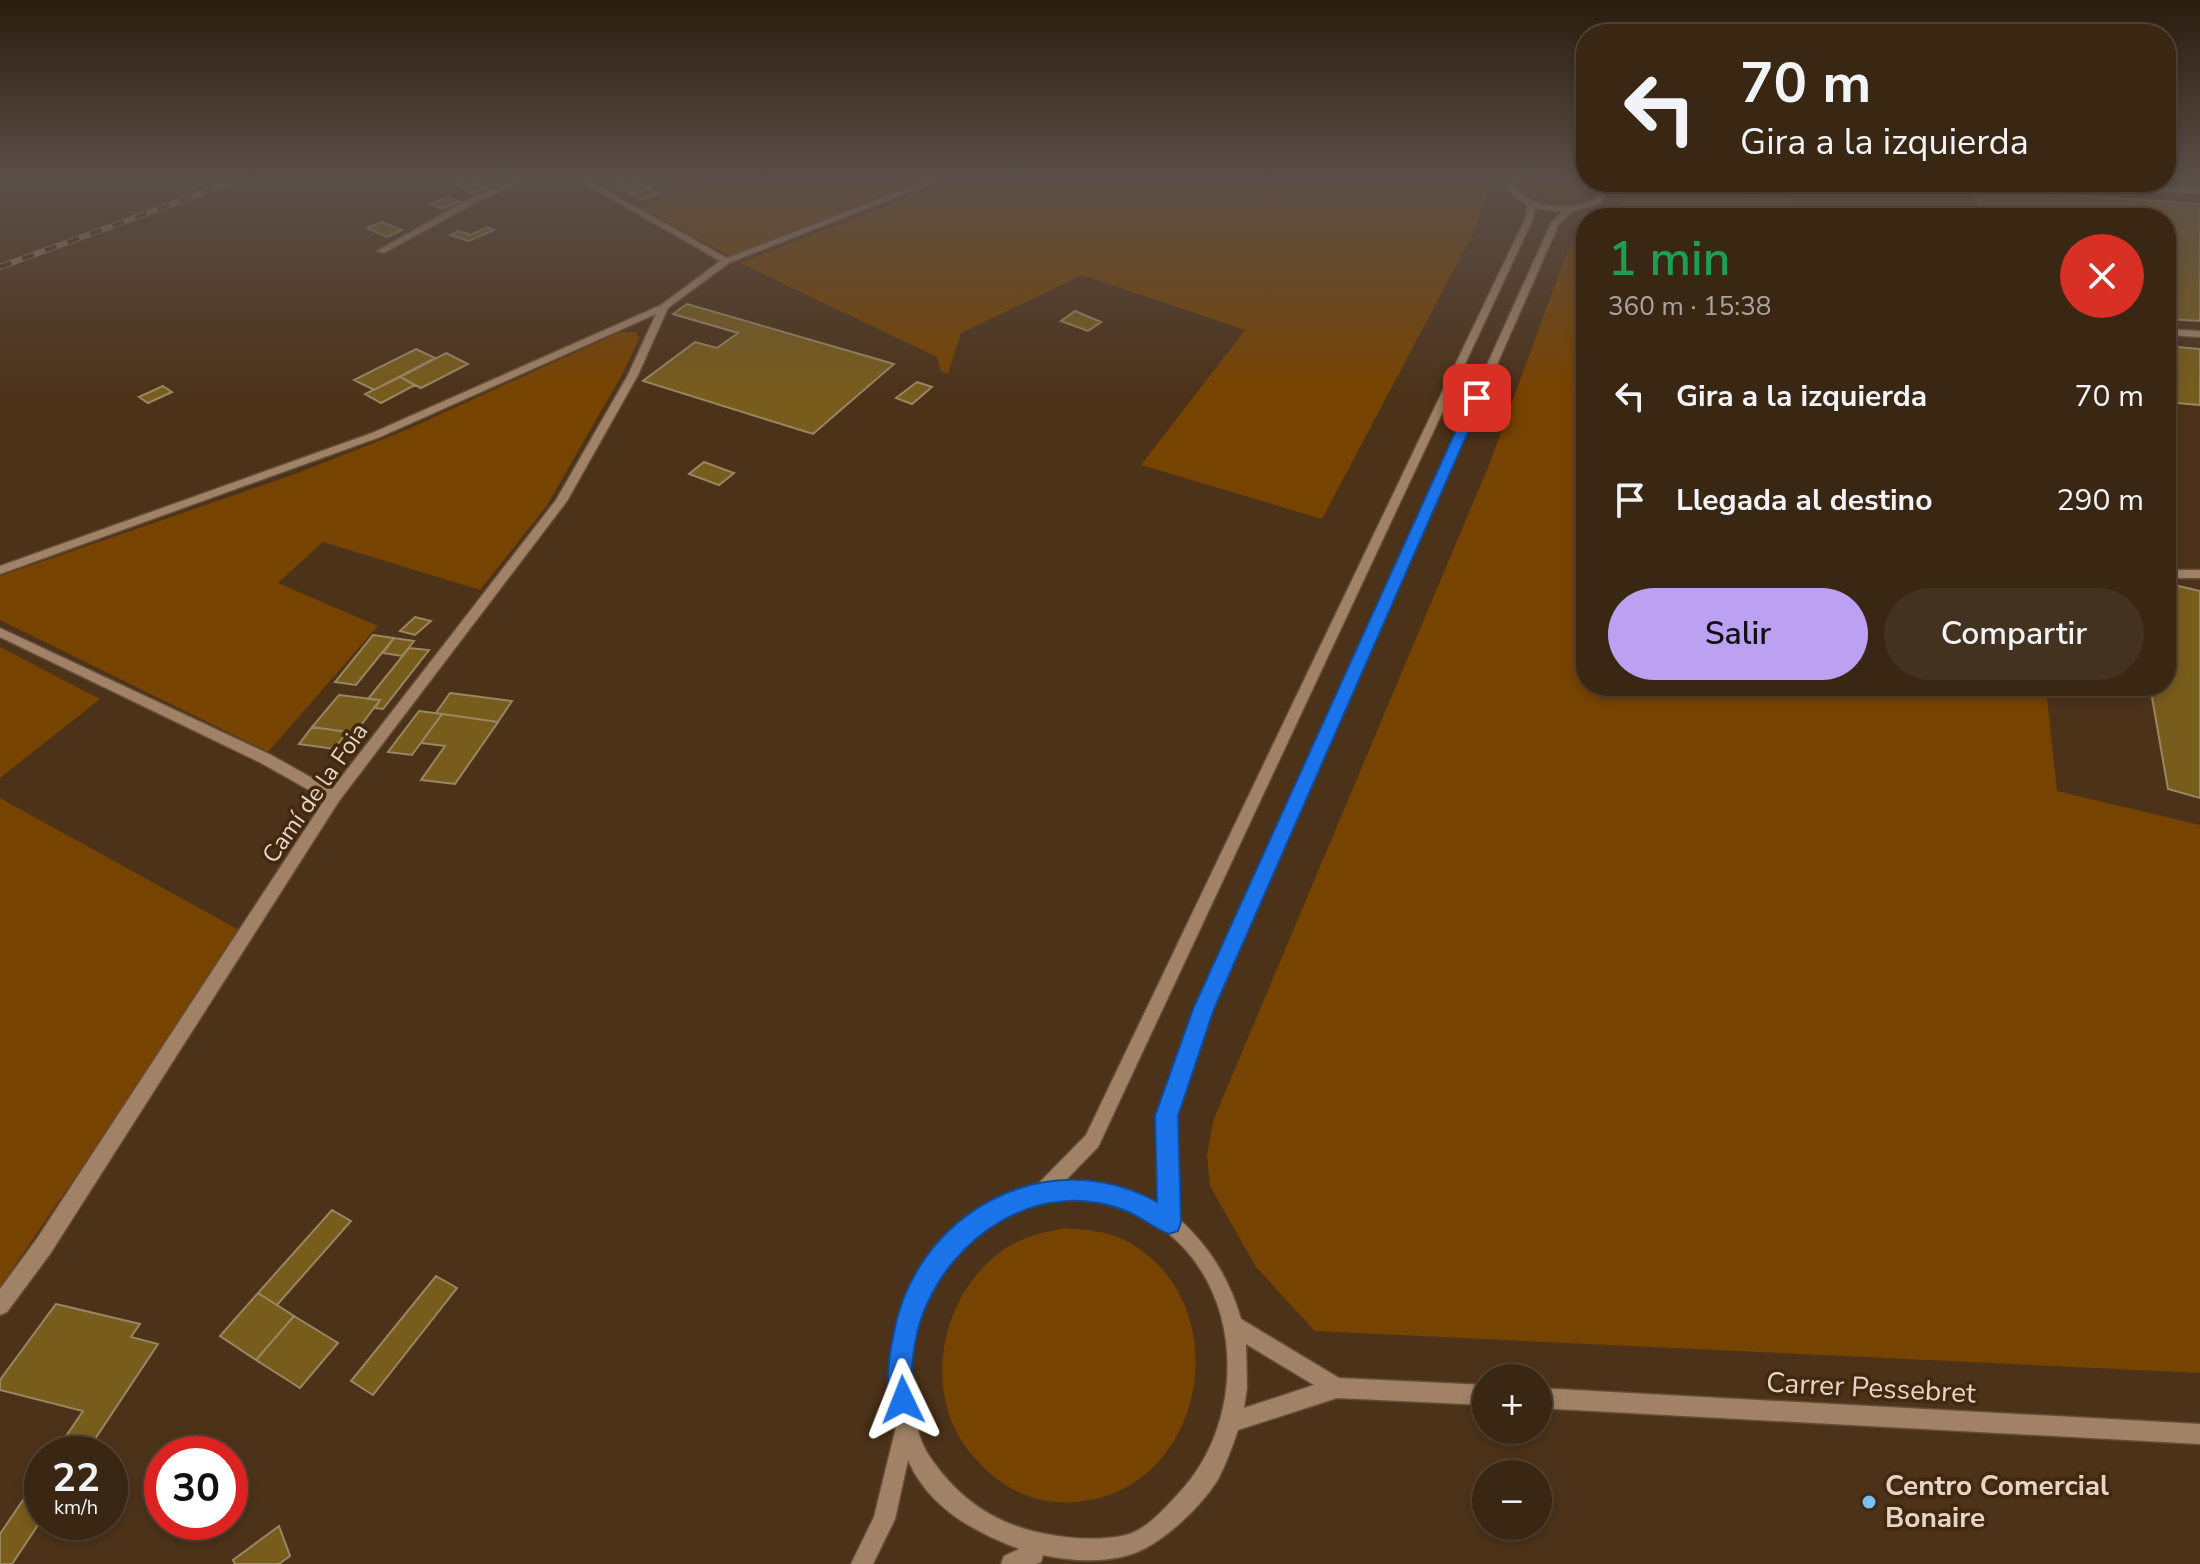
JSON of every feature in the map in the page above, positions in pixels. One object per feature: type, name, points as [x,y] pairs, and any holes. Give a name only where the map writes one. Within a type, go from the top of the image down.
[{"type":"street","points":[[706,250],[726,261]]},
{"type":"street","points":[[0,570],[376,435],[664,307],[726,261],[754,250]]},
{"type":"street","points":[[1042,1192],[1092,1141],[1514,250]]},
{"type":"street","points":[[1169,1222],[1166,1116],[1204,1009],[1543,250]]},
{"type":"street","name":"Camí de la Foia","points":[[0,1305],[43,1247],[334,797],[561,501],[633,375],[664,307]]},
{"type":"street","points":[[2176,333],[2200,334]]},
{"type":"street","points":[[2176,574],[2200,574]]},
{"type":"street","points":[[0,632],[266,759],[334,797]]},
{"type":"street","points":[[1086,1190],[1130,1200],[1169,1222],[1192,1242],[1210,1267],[1225,1295],[1235,1326],[1240,1374],[1233,1421],[1209,1476],[1170,1520],[1128,1545],[1081,1556],[1033,1554],[976,1528],[932,1484],[906,1427],[899,1373],[908,1321],[928,1273],[960,1235],[999,1207],[1042,1192],[1086,1190]]},
{"type":"street","points":[[1235,1326],[1337,1388]]},
{"type":"street","points":[[1233,1421],[1337,1388],[1472,1394]]},
{"type":"street","name":"Carrer Pessebret","points":[[1552,1399],[2200,1434]]},
{"type":"street","points":[[862,1564],[884,1519],[906,1427]]},
{"type":"street","points":[[1012,1564],[1033,1554]]},
{"type":"shaded area","points":[[719,250],[745,250],[730,256]]},
{"type":"shaded area","points":[[773,250],[1464,250],[1322,519],[1141,465],[1245,330],[1082,275],[961,333],[948,374],[941,371],[937,357],[740,263]]},
{"type":"shaded area","points":[[1569,250],[1576,250],[1576,696],[2047,696],[2057,791],[2200,825],[2200,1373],[1315,1331],[1256,1267],[1210,1186],[1207,1156],[1213,1121],[1489,465]]},
{"type":"shaded area","points":[[620,332],[636,332],[639,339],[623,373],[546,507],[480,590],[323,542],[278,583],[378,626],[268,752],[0,620],[0,576],[295,474],[406,430]]},
{"type":"shaded area","points":[[0,647],[100,699],[0,778]]},
{"type":"shaded area","points":[[0,798],[239,930],[0,1287]]},
{"type":"shaded area","points":[[1065,1228],[1099,1232],[1122,1239],[1164,1271],[1186,1308],[1195,1349],[1193,1392],[1179,1432],[1155,1466],[1121,1490],[1077,1502],[1046,1501],[1018,1492],[982,1466],[956,1430],[946,1403],[942,1375],[944,1346],[952,1318],[964,1292],[981,1269],[1018,1242]]},
{"type":"building","points":[[2176,250],[2200,250],[2200,321],[2176,320]]},
{"type":"building","points":[[687,304],[894,364],[813,434],[643,381],[695,342],[717,348],[738,333],[673,314]]},
{"type":"building","points":[[1075,311],[1101,322],[1088,331],[1061,321]]},
{"type":"building","points":[[2176,347],[2200,349],[2200,405],[2176,403]]},
{"type":"building","points":[[416,349],[435,358],[374,390],[354,380]]},
{"type":"building","points":[[446,353],[468,364],[421,388],[400,377]]},
{"type":"building","points":[[400,377],[415,385],[381,403],[365,394]]},
{"type":"building","points":[[917,382],[932,387],[912,404],[896,398]]},
{"type":"building","points":[[163,386],[172,392],[148,403],[139,397]]},
{"type":"building","points":[[704,462],[734,473],[719,485],[689,474]]},
{"type":"building","points":[[2176,585],[2200,591],[2200,798],[2168,789],[2152,696],[2176,696]]},
{"type":"building","points":[[415,617],[431,621],[415,635],[400,631]]},
{"type":"building","points":[[373,635],[394,638],[356,685],[335,682]]},
{"type":"building","points":[[394,638],[414,641],[402,656],[383,653]]},
{"type":"building","points":[[409,648],[429,650],[383,709],[375,708],[380,700],[368,699]]},
{"type":"building","points":[[450,693],[512,701],[498,722],[436,713]]},
{"type":"building","points":[[339,695],[380,700],[355,733],[312,727]]},
{"type":"building","points":[[419,711],[442,714],[412,755],[388,752]]},
{"type":"building","points":[[442,714],[498,722],[455,784],[421,780],[445,746],[421,743]]},
{"type":"building","points":[[312,727],[347,732],[334,749],[299,744]]},
{"type":"building","points":[[332,1210],[351,1221],[277,1305],[258,1293]]},
{"type":"building","points":[[436,1276],[457,1288],[373,1395],[351,1381]]},
{"type":"building","points":[[258,1293],[294,1316],[256,1360],[220,1336]]},
{"type":"building","points":[[56,1304],[140,1324],[131,1337],[158,1344],[97,1436],[66,1436],[83,1411],[0,1390],[0,1380]]},
{"type":"building","points":[[294,1316],[338,1343],[300,1388],[256,1360]]},
{"type":"building","points":[[24,1499],[24,1540],[28,1540],[12,1564],[0,1564],[0,1534]]},
{"type":"building","points":[[279,1526],[290,1556],[279,1564],[235,1564],[233,1560]]},
{"type":"railway","points":[[0,267],[47,250]]},
{"type":"place","name":"Centro Comercial Bonaire","points":[[1869,1502]]},
{"type":"route","points":[[903,1400],[899,1373],[908,1321],[928,1273],[960,1235],[999,1207],[1042,1192],[1086,1190],[1130,1200],[1169,1222],[1166,1116],[1204,1009],[1477,398]]}]
